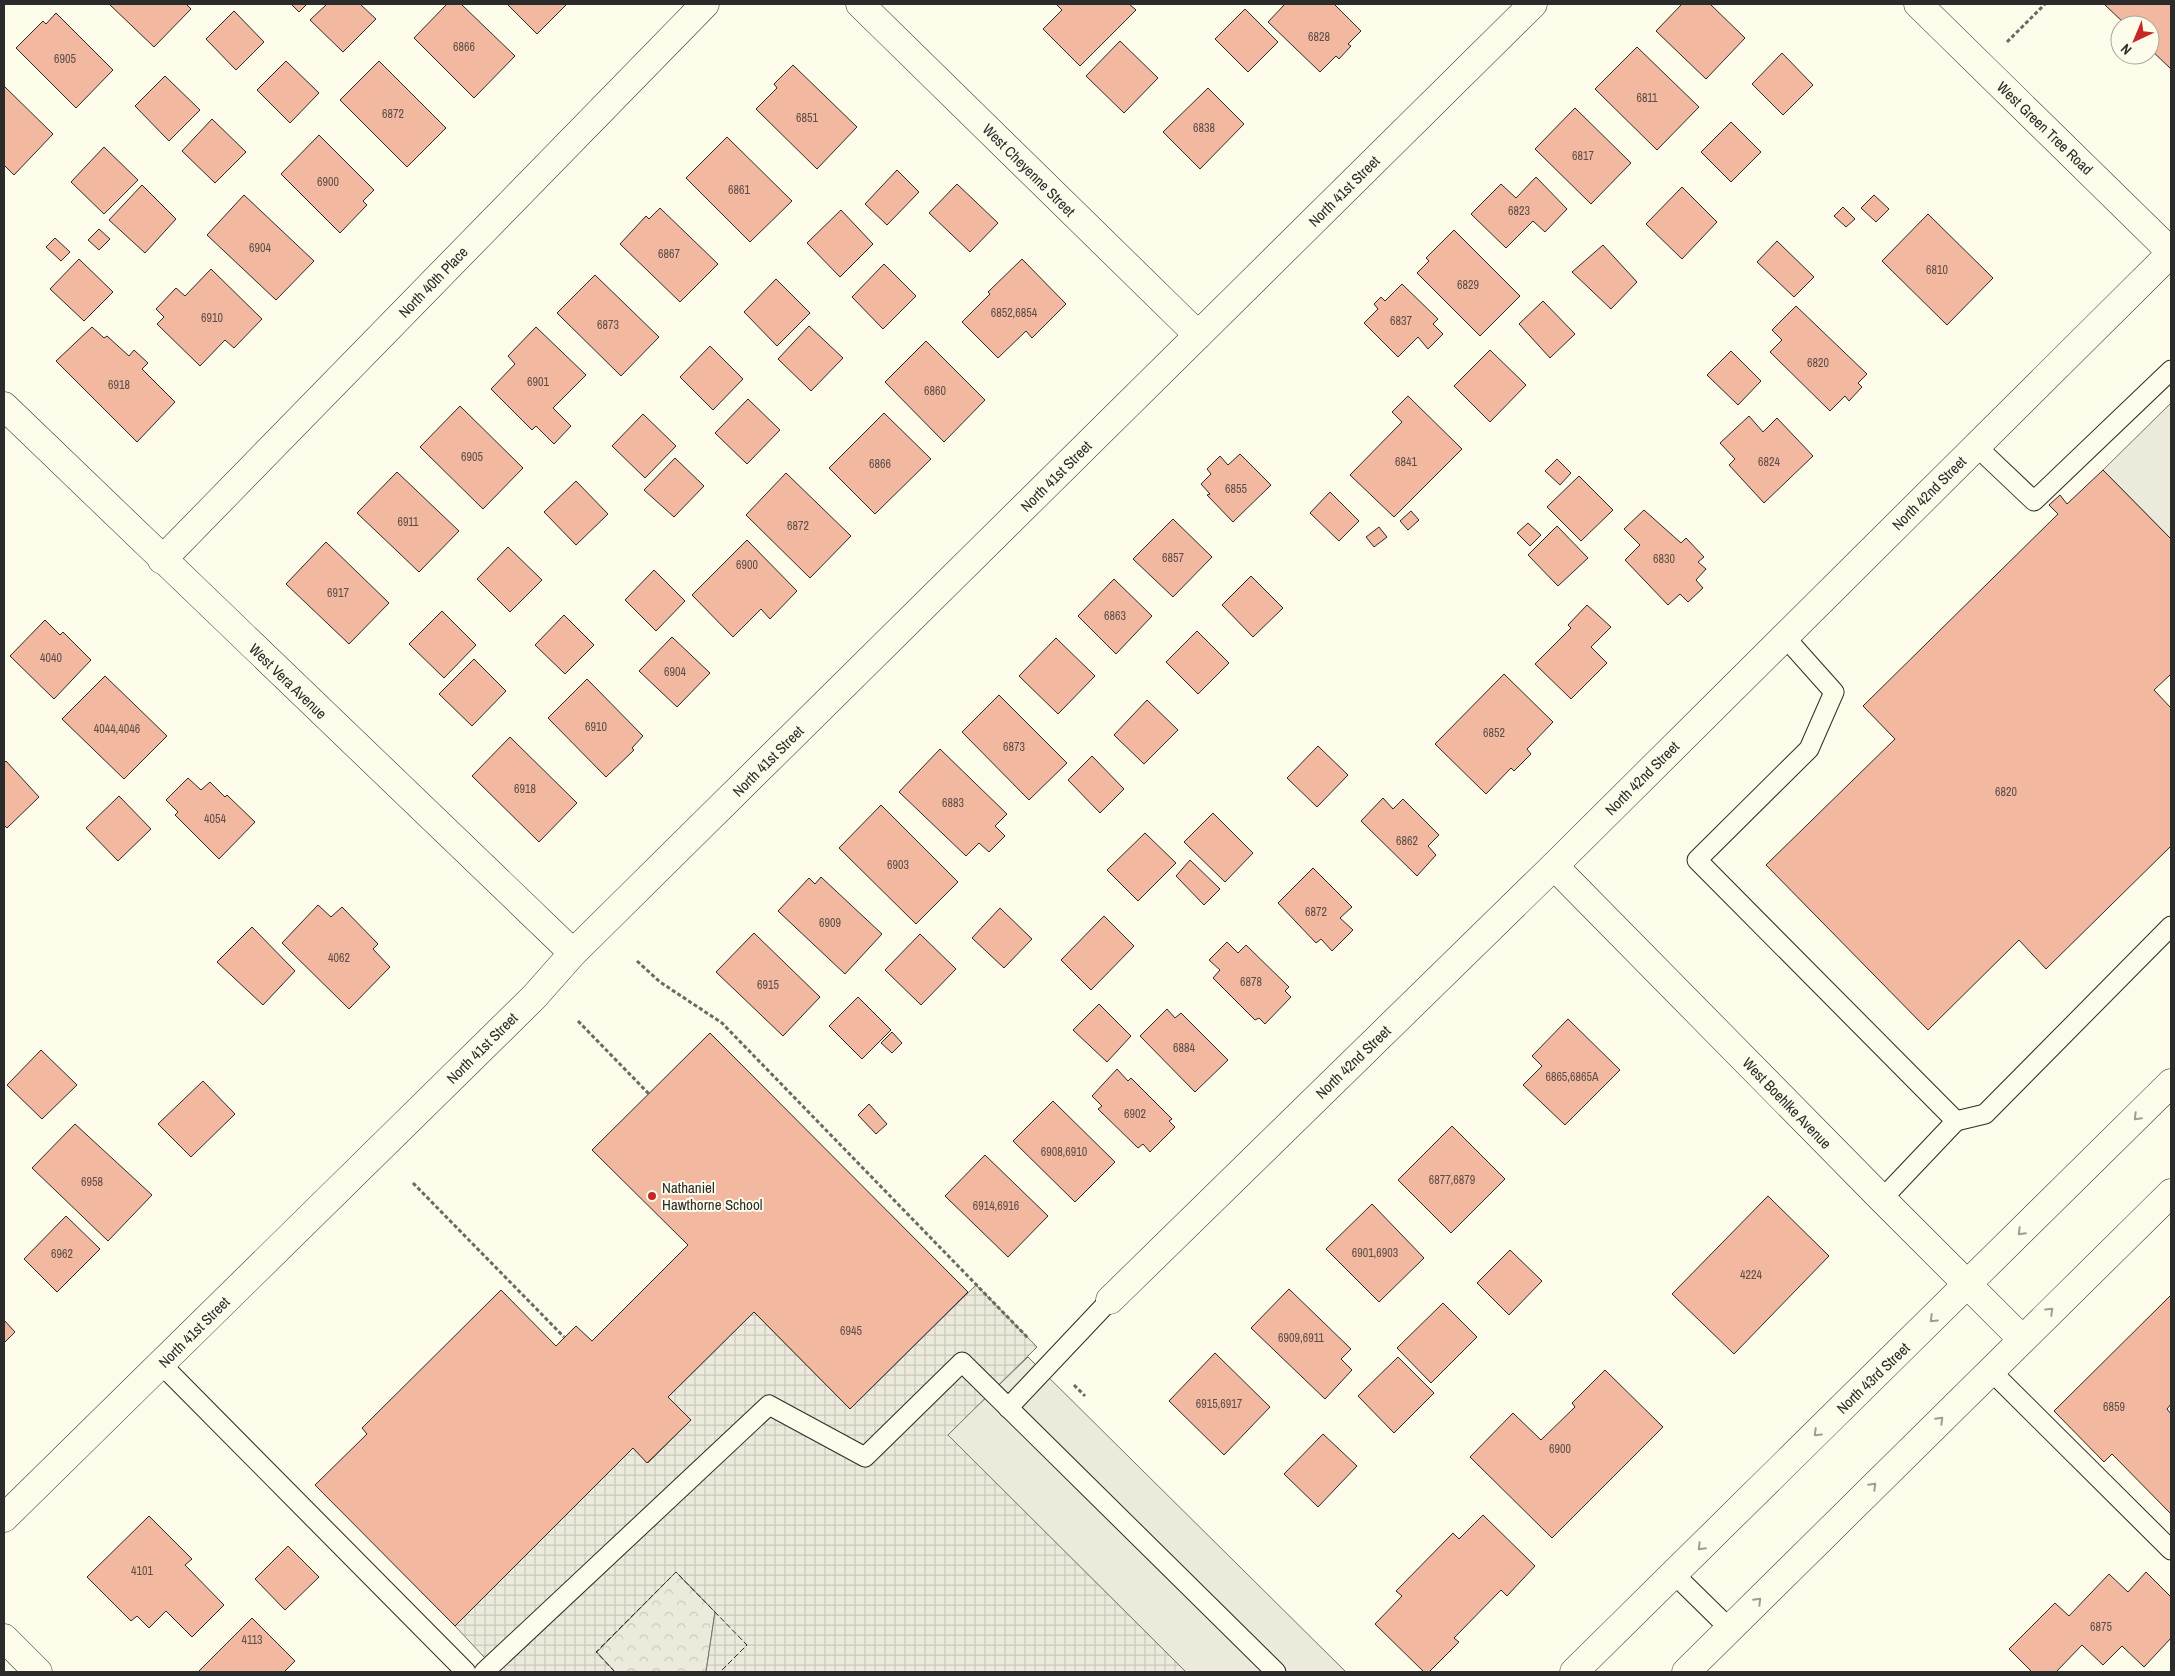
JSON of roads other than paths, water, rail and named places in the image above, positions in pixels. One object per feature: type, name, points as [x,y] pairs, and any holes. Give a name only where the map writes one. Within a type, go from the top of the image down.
[{"type":"street","name":"North 40th Place","points":[[162,560],[705,4]]},
{"type":"street","name":"West Cheyenne Street","points":[[860,4],[1198,336]]},
{"type":"street","name":"North 41st Street","points":[[4,1518],[526,1004],[573,954],[1533,4]]},
{"type":"street","name":"West Green Tree Road","points":[[1918,4],[2171,252]]},
{"type":"street","name":"North 42nd Street","points":[[1110,1300],[1554,866],[2171,252]]},
{"type":"street","name":"West Vera Avenue","points":[[4,406],[573,954]]},
{"type":"street","name":"West Boehlke Avenue","points":[[1554,866],[1882,1199],[2022,1338]]},
{"type":"street","name":"North 43rd Street","points":[[1574,1672],[2171,1083]]},
{"type":"street","points":[[1686,1672],[2171,1192]]},
{"type":"street","points":[[4,1638],[38,1672]]},
{"type":"lane","points":[[1976,446],[2034,502],[2171,370]]},
{"type":"lane","points":[[1784,636],[1834,692],[1809,749],[1697,860],[1956,1121]]},
{"type":"lane","points":[[1882,1199],[1956,1121],[1985,1114],[2171,926]]},
{"type":"lane","points":[[1008,1408],[1110,1300]]},
{"type":"lane","points":[[484,1672],[769,1405],[866,1458],[962,1362],[1276,1672]]},
{"type":"lane","points":[[161,1364],[466,1672]]},
{"type":"lane","points":[[1990,1370],[2171,1550]]},
{"type":"lane","points":[[1674,1574],[1730,1629]]},
{"type":"place","name":"Nathaniel Hawthorne School","points":[[652,1196]]}]
